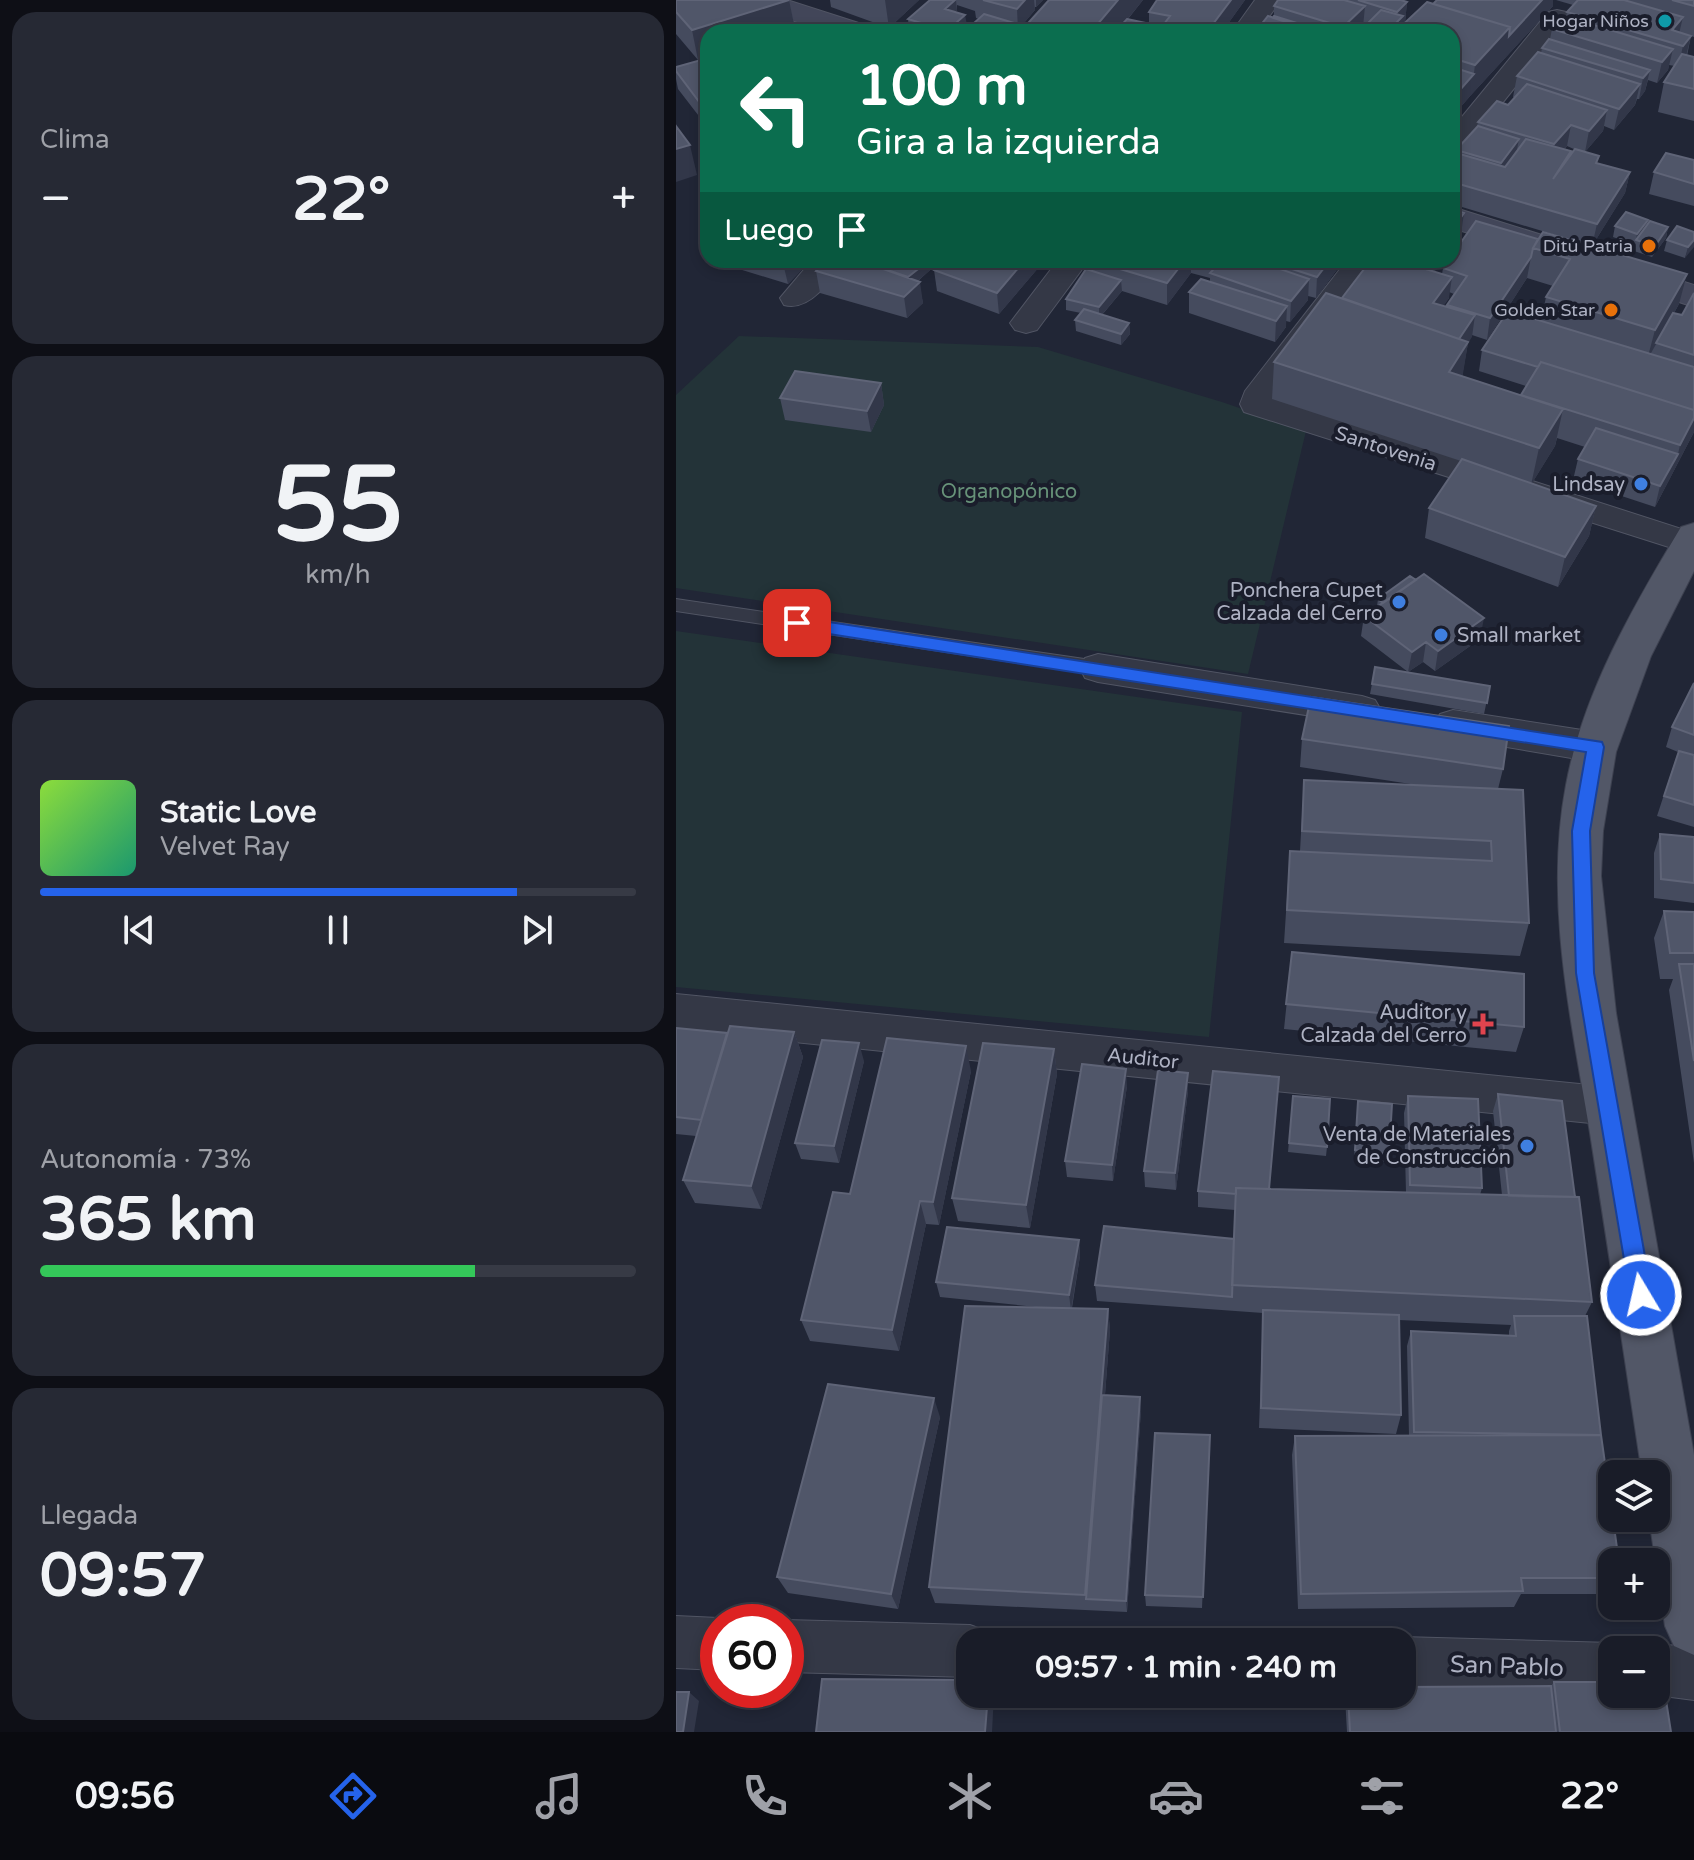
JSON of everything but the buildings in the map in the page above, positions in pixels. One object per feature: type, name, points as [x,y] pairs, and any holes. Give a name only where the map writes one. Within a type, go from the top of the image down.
[{"type":"main road","points":[[1692,540],[1629,661],[1595,747],[1581,831],[1579,879],[1585,973],[1610,1106],[1694,1626]]},
{"type":"street","points":[[758,0],[824,24]]},
{"type":"street","points":[[1251,24],[1268,0]]},
{"type":"street","points":[[1460,137],[1557,18]]},
{"type":"street","points":[[1460,220],[1694,296]]},
{"type":"street","points":[[795,298],[822,268]]},
{"type":"street","points":[[1026,323],[1068,268]]},
{"type":"street","name":"Santovenia","points":[[1357,268],[1256,399],[1256,404],[1692,540]]},
{"type":"street","points":[[1098,668],[1595,747]]},
{"type":"street","name":"Auditor","points":[[676,1012],[1610,1106]]},
{"type":"street","points":[[676,1642],[700,1643]]},
{"type":"street","points":[[804,1646],[956,1651]]},
{"type":"street","name":"San Pablo","points":[[1416,1663],[1598,1669]]},
{"type":"street","points":[[1670,1672],[1694,1673]]},
{"type":"lane","points":[[676,605],[1098,668]]},
{"type":"green space","name":"Organopónico","points":[[739,336],[1038,347],[1222,402],[1306,431],[1248,674],[676,588],[676,395]]},
{"type":"green space","points":[[676,631],[1242,712],[1209,1037],[676,987]]},
{"type":"place","name":"Hogar Niños","points":[[1665,21]]},
{"type":"place","name":"Ditú Patria","points":[[1649,246]]},
{"type":"place","name":"Golden Star","points":[[1611,310]]},
{"type":"place","name":"Lindsay","points":[[1641,484]]},
{"type":"place","name":"Ponchera Cupet Calzada del Cerro","points":[[1399,602]]},
{"type":"place","name":"Small market","points":[[1441,635]]},
{"type":"place","name":"Auditor y Calzada del Cerro","points":[[1483,1024]]},
{"type":"place","name":"Venta de Materiales de Construcción","points":[[1527,1146]]},
{"type":"route","points":[[797,623],[1595,747],[1581,831],[1579,879],[1585,973],[1641,1295]]}]
